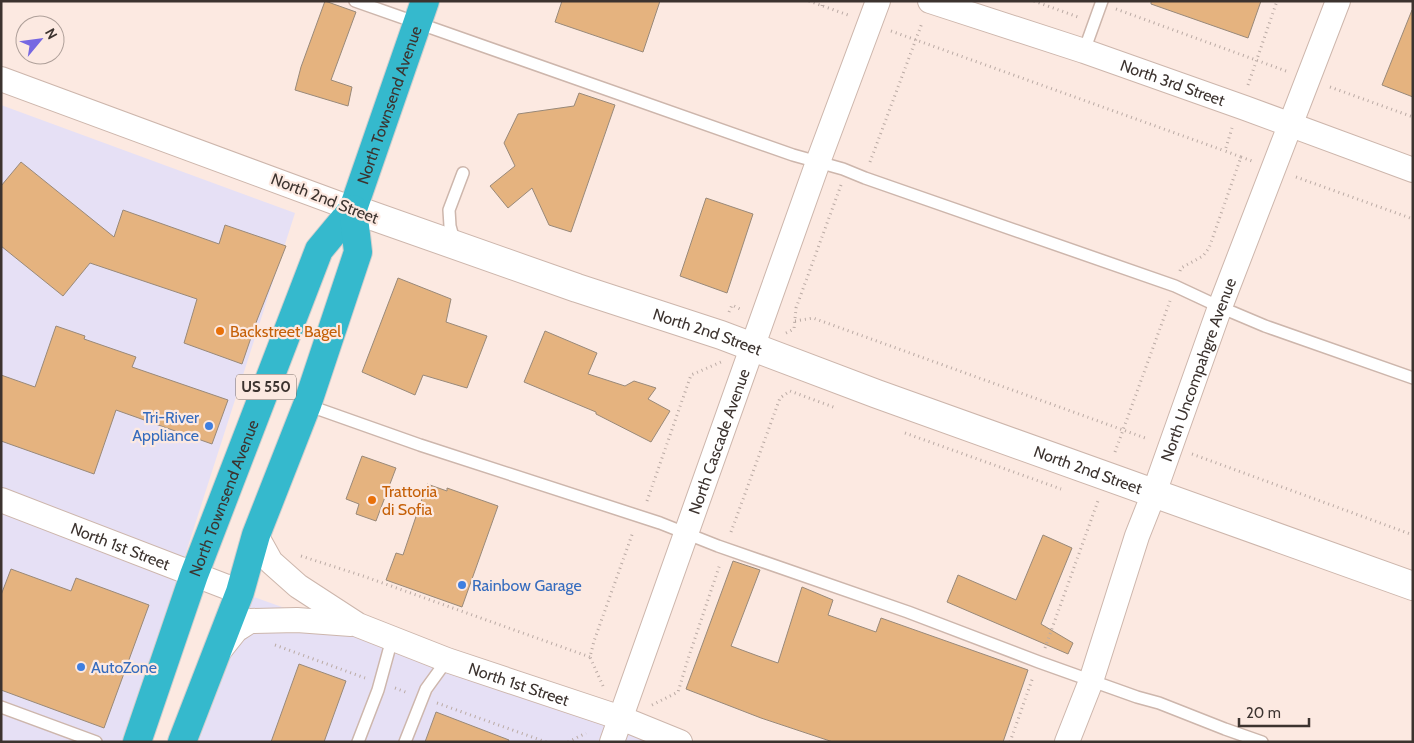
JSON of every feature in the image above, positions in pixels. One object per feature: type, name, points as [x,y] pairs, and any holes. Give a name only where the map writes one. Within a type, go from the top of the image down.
[{"type":"highway","name":"North Townsend Avenue","points":[[137,742],[194,575],[319,250],[353,209],[421,12]]},
{"type":"highway","name":"North Townsend Avenue","points":[[182,742],[240,592],[256,536],[307,405],[358,252],[353,209]]},
{"type":"street","name":"North Cascade Avenue","points":[[612,742],[818,162],[878,1]]},
{"type":"street","name":"North 3rd Street","points":[[930,1],[1084,51],[1413,170]]},
{"type":"street","name":"North Uncompahgre Avenue","points":[[1067,742],[1091,681],[1137,536],[1220,307],[1338,1]]},
{"type":"street","name":"North 2nd Street","points":[[1,79],[456,246],[721,335],[1413,586]]},
{"type":"street","name":"North 1st Street","points":[[1,500],[240,592]]},
{"type":"street","name":"North 1st Street","points":[[256,536],[271,562],[298,586],[358,625],[447,660],[621,718],[680,742]]},
{"type":"street","name":"North 1st Street","points":[[215,655],[236,630],[250,621],[297,620],[358,625]]},
{"type":"lane","points":[[355,1],[421,12],[793,155],[843,169],[1175,286],[1265,326],[1413,378]]},
{"type":"lane","points":[[1084,51],[1101,3]]},
{"type":"lane","points":[[456,246],[450,226],[449,210],[463,173]]},
{"type":"lane","points":[[307,405],[420,445],[686,533],[718,546],[908,612],[1091,681],[1159,703],[1262,742]]},
{"type":"lane","points":[[358,742],[378,690],[392,639]]},
{"type":"lane","points":[[404,742],[426,689],[447,660]]},
{"type":"lane","points":[[1,707],[96,742]]},
{"type":"path","points":[[809,1],[1413,219]]},
{"type":"path","points":[[822,6],[823,1]]},
{"type":"path","points":[[865,178],[930,1]]},
{"type":"path","points":[[1034,1],[1094,22]]},
{"type":"path","points":[[1225,151],[1277,1]]},
{"type":"path","points":[[1101,3],[1413,117]]},
{"type":"path","points":[[1010,742],[1181,268],[1203,256],[1209,248],[1241,157]]},
{"type":"path","points":[[795,321],[813,318],[1413,535]]},
{"type":"path","points":[[729,538],[780,398],[790,391],[840,409]]},
{"type":"path","points":[[903,433],[1070,492]]},
{"type":"path","points":[[298,555],[363,576],[590,657]]},
{"type":"path","points":[[651,705],[678,692],[723,557]]},
{"type":"path","points":[[568,742],[586,733]]},
{"type":"shaded area","points":[[1,105],[295,213],[124,742],[1,742]]},
{"type":"shaded area","points":[[240,592],[658,742],[186,742]]},
{"type":"building","points":[[325,1],[356,12],[331,80],[352,87],[348,106],[295,90],[301,67]]},
{"type":"building","points":[[562,1],[660,1],[643,52],[555,22]]},
{"type":"building","points":[[1151,1],[1261,1],[1248,38],[1151,4]]},
{"type":"building","points":[[1413,10],[1413,97],[1382,85]]},
{"type":"building","points":[[579,93],[615,105],[571,232],[549,225],[532,188],[508,208],[490,186],[515,166],[504,143],[518,114],[574,106]]},
{"type":"building","points":[[21,162],[114,237],[123,210],[219,244],[225,225],[286,246],[242,364],[184,343],[197,299],[90,263],[63,296],[1,246],[1,186]]},
{"type":"building","points":[[706,198],[753,214],[727,293],[680,276]]},
{"type":"building","points":[[398,278],[451,299],[446,322],[487,336],[467,388],[423,375],[415,395],[362,372]]},
{"type":"building","points":[[56,326],[85,336],[84,339],[136,357],[132,367],[228,400],[212,444],[116,410],[94,474],[1,441],[1,375],[35,387]]},
{"type":"building","points":[[545,331],[597,353],[588,374],[625,386],[634,381],[656,388],[648,399],[670,411],[651,442],[596,414],[596,412],[524,382]]},
{"type":"building","points":[[362,456],[396,468],[376,521],[356,514],[359,504],[346,499]]},
{"type":"building","points":[[427,484],[447,491],[447,488],[498,506],[462,607],[386,580],[396,553],[403,555]]},
{"type":"building","points":[[1043,535],[1072,548],[1041,624],[1073,643],[1068,654],[947,602],[958,575],[1016,600]]},
{"type":"building","points":[[733,561],[760,570],[731,646],[758,656],[778,663],[802,587],[833,600],[828,615],[876,632],[881,618],[1028,670],[1003,742],[833,742],[761,718],[686,689]]},
{"type":"building","points":[[11,569],[71,591],[76,578],[149,605],[104,728],[1,690],[1,595]]},
{"type":"building","points":[[299,664],[346,681],[324,742],[271,742]]},
{"type":"building","points":[[436,712],[509,740],[508,742],[425,742]]},
{"type":"place","name":"Backstreet Bagel","points":[[220,331]]},
{"type":"place","name":"Tri-River Appliance","points":[[209,426]]},
{"type":"place","name":"Trattoria di Sofia","points":[[372,500]]},
{"type":"place","name":"Rainbow Garage","points":[[462,585]]},
{"type":"place","name":"AutoZone","points":[[81,667]]}]
